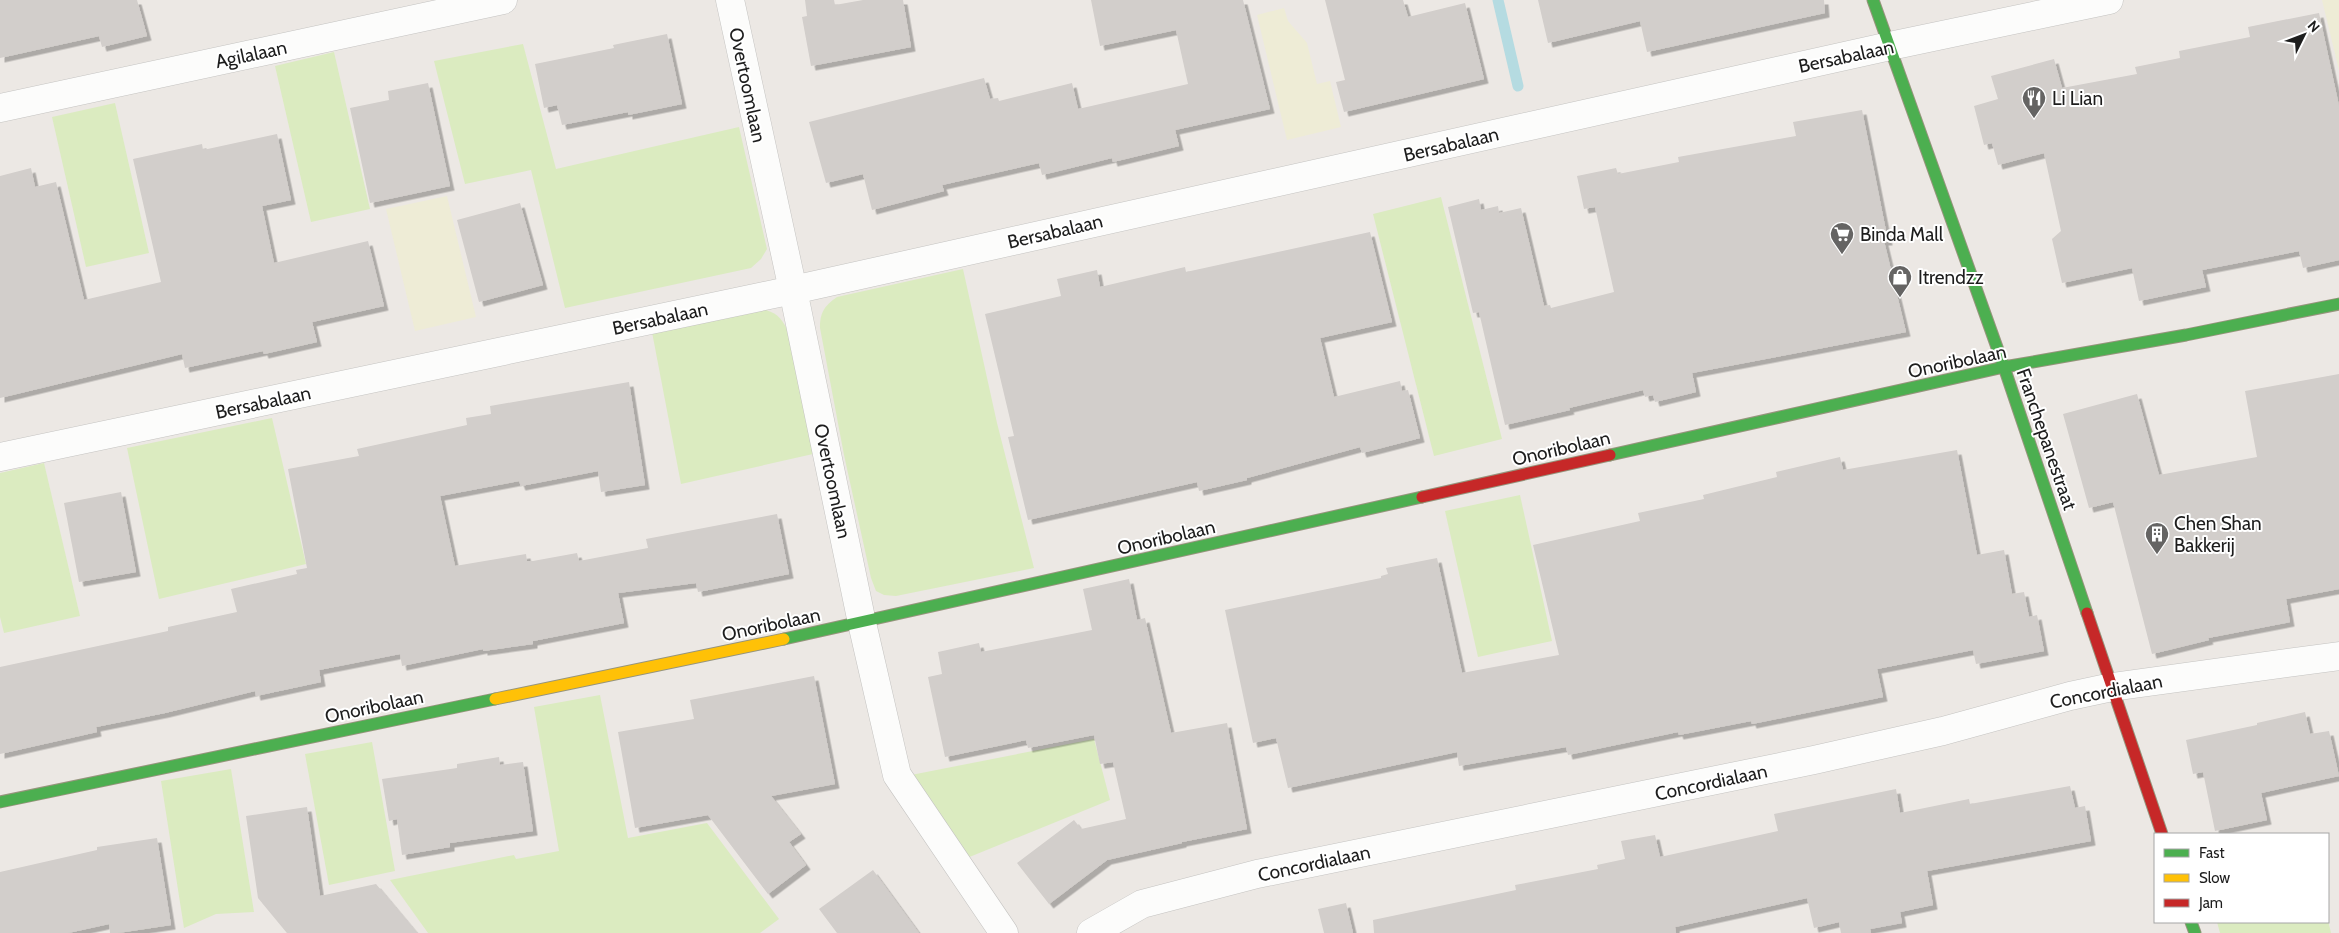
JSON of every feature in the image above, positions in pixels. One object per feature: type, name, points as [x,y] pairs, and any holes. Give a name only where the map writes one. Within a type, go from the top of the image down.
[{"type":"street","name":"Agilalaan","points":[[0,108],[503,0]]},
{"type":"street","name":"Overtoomlaan","points":[[730,0],[862,622],[897,775],[1004,933]]},
{"type":"street","name":"Franchepanestraat","points":[[1873,0],[2004,368],[2162,833]]},
{"type":"street","name":"Bersabalaan","points":[[0,457],[793,290],[1890,46],[2109,0]]},
{"type":"street","name":"Onoribolaan","points":[[0,802],[862,622],[2004,368],[2186,335],[2339,304]]},
{"type":"street","name":"Concordialaan","points":[[1091,933],[1142,904],[1257,874],[1814,760],[1943,730],[2070,696],[2112,687],[2339,656]]},
{"type":"shaded area","points":[[2322,0],[2339,0],[2339,70]]},
{"type":"shaded area","points":[[1284,8],[1288,21],[1307,43],[1317,84],[1330,81],[1341,127],[1287,140],[1257,15]]},
{"type":"shaded area","points":[[447,196],[476,317],[415,331],[386,209]]},
{"type":"green space","points":[[523,44],[556,169],[739,127],[767,249],[761,259],[751,268],[565,308],[531,170],[465,184],[434,61]]},
{"type":"green space","points":[[334,52],[370,209],[311,222],[275,66]]},
{"type":"green space","points":[[115,103],[149,253],[86,267],[52,117]]},
{"type":"green space","points":[[1441,197],[1502,439],[1434,456],[1373,214]]},
{"type":"green space","points":[[963,269],[997,423],[1034,568],[896,596],[884,595],[876,591],[871,578],[844,455],[820,328],[821,318],[826,307],[837,297]]},
{"type":"green space","points":[[766,310],[780,318],[789,333],[813,454],[681,484],[652,332]]},
{"type":"green space","points":[[272,418],[306,564],[159,599],[127,448]]},
{"type":"green space","points":[[44,463],[80,616],[4,633],[0,617],[0,473]]},
{"type":"green space","points":[[1520,495],[1552,641],[1478,657],[1445,511]]},
{"type":"green space","points":[[600,695],[628,838],[707,823],[779,919],[760,933],[428,933],[390,880],[514,855],[516,859],[559,851],[534,707]]},
{"type":"green space","points":[[1094,739],[1110,800],[967,858],[911,775]]},
{"type":"green space","points":[[372,742],[395,871],[329,885],[305,754]]},
{"type":"green space","points":[[231,769],[254,912],[216,914],[184,928],[161,781]]},
{"type":"green space","points":[[2217,923],[2329,923],[2331,933],[2220,933]]},
{"type":"building","points":[[0,0],[137,0],[147,36],[102,47],[99,36],[0,58]]},
{"type":"building","points":[[805,0],[834,0],[835,5],[863,0],[903,0],[911,47],[811,66],[802,17],[807,16]]},
{"type":"building","points":[[1091,0],[1243,0],[1270,109],[1175,130],[1179,146],[1113,162],[1112,158],[1042,175],[1039,163],[942,185],[944,191],[872,210],[863,174],[826,183],[809,122],[984,78],[990,99],[998,98],[999,101],[1072,83],[1078,109],[1188,84],[1176,30],[1100,46]]},
{"type":"building","points":[[1325,0],[1403,0],[1408,17],[1465,3],[1484,79],[1344,112],[1336,82],[1345,80]]},
{"type":"building","points":[[1538,0],[1824,0],[1825,13],[1647,52],[1640,21],[1548,43]]},
{"type":"building","points":[[2319,13],[2339,106],[2339,260],[2303,268],[2299,251],[2202,270],[2206,287],[2139,301],[2132,268],[2062,283],[2052,239],[2061,231],[2044,153],[1998,165],[1992,143],[1984,145],[1974,106],[1998,99],[1991,76],[2054,59],[2062,88],[2137,74],[2135,67],[2180,58],[2179,51],[2250,37],[2248,27]]},
{"type":"building","points":[[667,34],[682,104],[628,115],[628,112],[562,125],[557,105],[544,108],[535,64],[614,48],[613,45]]},
{"type":"building","points":[[428,83],[450,186],[370,203],[350,108],[389,100],[388,91]]},
{"type":"building","points":[[1862,110],[1888,241],[1884,241],[1906,332],[1692,373],[1696,392],[1655,402],[1653,395],[1645,397],[1643,390],[1505,425],[1479,312],[1473,313],[1448,207],[1479,199],[1481,210],[1498,206],[1499,213],[1521,208],[1544,306],[1550,305],[1551,308],[1614,292],[1595,207],[1584,209],[1577,176],[1616,168],[1618,174],[1679,162],[1678,157],[1796,136],[1793,122]]},
{"type":"building","points":[[277,134],[291,200],[262,206],[274,263],[368,241],[384,306],[312,322],[317,342],[264,354],[263,351],[185,368],[182,354],[0,398],[0,176],[31,168],[35,187],[56,182],[84,300],[161,282],[133,159],[202,144],[203,150]]},
{"type":"building","points":[[520,203],[543,285],[479,302],[457,220]]},
{"type":"building","points":[[1370,232],[1392,322],[1320,338],[1334,397],[1400,381],[1402,391],[1408,390],[1420,438],[1362,453],[1360,447],[1247,478],[1247,480],[1199,491],[1197,482],[1028,520],[1008,437],[1014,436],[985,314],[1061,296],[1057,279],[1097,270],[1100,287],[1185,267],[1186,272]]},
{"type":"building","points":[[2339,374],[2339,589],[2286,599],[2290,622],[2208,638],[2209,640],[2152,654],[2113,502],[2089,508],[2063,414],[2137,394],[2159,475],[2257,457],[2245,391]]},
{"type":"building","points":[[629,382],[645,485],[601,492],[598,471],[521,486],[519,481],[440,496],[455,566],[526,554],[527,561],[533,561],[577,553],[579,561],[648,548],[646,539],[777,514],[789,574],[698,592],[696,583],[618,593],[624,623],[533,641],[533,644],[483,651],[483,649],[402,666],[400,654],[319,670],[321,682],[256,696],[255,691],[165,713],[96,727],[97,732],[0,754],[0,667],[168,631],[168,627],[237,612],[231,589],[297,574],[296,570],[307,568],[288,469],[359,456],[357,449],[467,425],[466,418],[491,414],[490,406]]},
{"type":"building","points":[[1957,450],[1977,555],[2004,550],[2012,594],[2024,592],[2029,617],[2037,615],[2044,651],[1976,664],[1973,650],[1877,669],[1883,697],[1752,724],[1751,721],[1679,735],[1678,732],[1568,755],[1566,747],[1459,766],[1457,752],[1288,788],[1276,738],[1253,743],[1225,610],[1381,578],[1381,576],[1388,574],[1386,568],[1437,558],[1462,673],[1559,655],[1533,545],[1640,521],[1638,513],[1704,499],[1703,495],[1777,477],[1776,472],[1840,457],[1843,470]]},
{"type":"building","points":[[121,492],[136,572],[79,582],[64,503]]},
{"type":"building","points":[[1129,579],[1137,620],[1145,618],[1171,733],[1227,723],[1247,829],[1107,860],[1049,904],[1017,863],[1074,820],[1081,829],[1126,819],[1113,762],[1100,764],[1094,735],[1028,748],[1026,740],[945,757],[928,677],[942,674],[938,652],[979,643],[981,652],[1092,630],[1083,589]]},
{"type":"building","points":[[814,676],[835,784],[771,796],[801,834],[789,842],[806,865],[768,894],[708,815],[635,828],[618,732],[694,719],[690,700]]},
{"type":"building","points":[[2305,712],[2310,734],[2329,731],[2339,776],[2261,793],[2267,820],[2215,831],[2203,772],[2193,774],[2186,740],[2257,725],[2257,723]]},
{"type":"building","points":[[499,757],[500,765],[523,762],[533,831],[450,843],[450,847],[402,855],[397,819],[389,821],[382,779],[457,768],[457,764]]},
{"type":"building","points":[[2070,786],[2075,808],[2085,806],[2091,841],[1927,871],[1933,905],[1900,912],[1902,923],[1870,929],[1871,933],[1841,933],[1839,922],[1814,928],[1807,898],[1675,927],[1676,933],[1374,933],[1373,920],[1516,890],[1515,885],[1598,869],[1597,865],[1625,859],[1621,841],[1655,835],[1660,857],[1778,831],[1774,814],[1896,789],[1900,813],[1969,799],[1970,804]]},
{"type":"building","points":[[307,807],[320,896],[376,884],[417,933],[287,933],[258,898],[246,816]]},
{"type":"building","points":[[157,838],[171,925],[118,933],[110,933],[109,924],[68,933],[0,933],[0,872],[97,850],[97,847]]},
{"type":"building","points":[[873,870],[919,933],[837,933],[819,909]]},
{"type":"building","points":[[1346,903],[1353,933],[1324,933],[1318,909]]},
{"type":"waterway","points":[[1498,0],[1518,86]]},
{"type":"traffic: fast","points":[[1873,0],[2004,367],[2087,613]]},
{"type":"traffic: fast","points":[[1610,455],[2004,367],[2186,335],[2339,304]]},
{"type":"traffic: fast","points":[[784,639],[1422,497]]},
{"type":"traffic: fast","points":[[0,802],[495,699]]},
{"type":"traffic: fast","points":[[2191,923],[2195,933]]},
{"type":"traffic: slow","points":[[495,699],[784,639]]},
{"type":"traffic: jam","points":[[1422,497],[1610,455]]},
{"type":"traffic: jam","points":[[2087,613],[2162,833]]},
{"type":"place","name":"Li Lian","points":[[2034,119]]},
{"type":"place","name":"Binda Mall","points":[[1842,255]]},
{"type":"place","name":"Itrendzz","points":[[1900,298]]},
{"type":"place","name":"Chen Shan Bakkerij","points":[[2157,555]]}]
